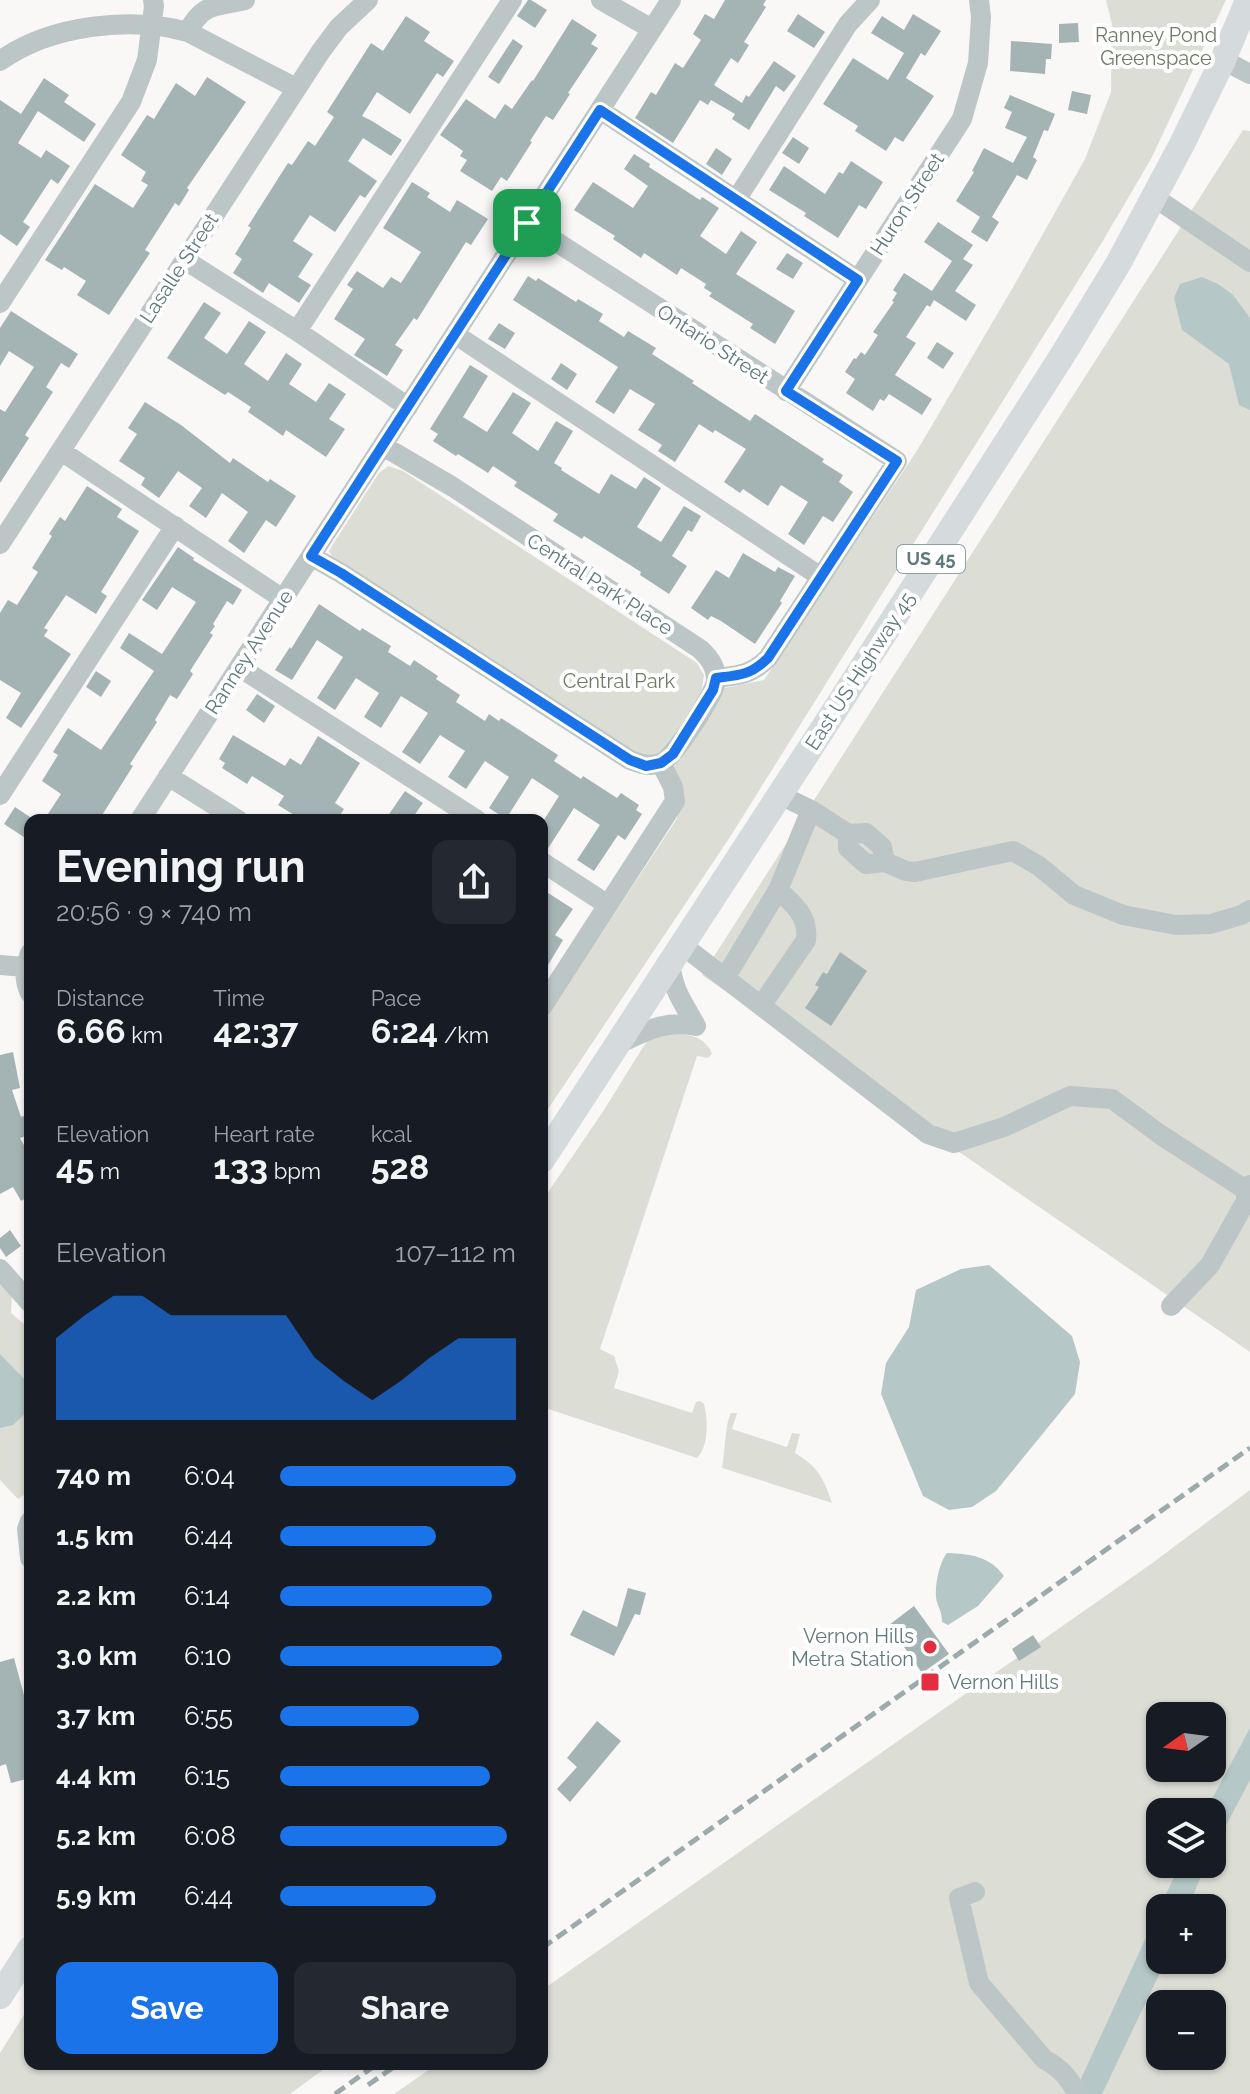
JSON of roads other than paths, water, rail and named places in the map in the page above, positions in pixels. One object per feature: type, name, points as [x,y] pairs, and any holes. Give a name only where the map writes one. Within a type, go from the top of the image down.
[{"type":"main road","name":"East US Highway 45","points":[[548,1151],[1070,343],[1118,264],[1182,144],[1248,0]]},
{"type":"main road","points":[[1,1991],[24,1958]]},
{"type":"street","points":[[0,303],[131,102],[147,60],[153,0]]},
{"type":"street","points":[[188,32],[195,17],[203,11],[245,0]]},
{"type":"street","name":"Lasalle Street","points":[[0,544],[321,51],[339,27],[368,0]]},
{"type":"street","points":[[297,331],[512,0]]},
{"type":"street","points":[[601,0],[652,29]]},
{"type":"street","name":"Ranney Avenue","points":[[144,814],[671,0]]},
{"type":"street","points":[[736,200],[848,24],[870,0]]},
{"type":"street","name":"Huron Street","points":[[786,391],[962,119],[978,63],[979,0]]},
{"type":"street","points":[[0,61],[39,40],[74,29],[150,25],[188,32],[296,88]]},
{"type":"street","points":[[1223,60],[1250,74]]},
{"type":"street","points":[[600,110],[858,280]]},
{"type":"street","points":[[1154,197],[1250,262]]},
{"type":"street","name":"Ontario Street","points":[[527,223],[897,461],[768,658],[755,671],[716,678]]},
{"type":"street","points":[[185,260],[408,407]]},
{"type":"street","points":[[456,335],[821,577]]},
{"type":"street","name":"Central Park Place","points":[[383,446],[453,487],[700,649],[714,665],[716,678]]},
{"type":"street","points":[[61,451],[283,599]]},
{"type":"street","points":[[0,795],[175,526]]},
{"type":"street","points":[[311,556],[630,760],[646,766],[661,763],[673,754],[713,690],[716,678]]},
{"type":"street","points":[[239,667],[468,814]]},
{"type":"street","points":[[548,998],[675,801],[673,787],[661,763]]},
{"type":"street","points":[[168,776],[228,814]]},
{"type":"street","points":[[780,795],[811,810],[848,834],[866,833],[882,847],[885,862],[906,871],[915,872],[1013,851],[1039,866],[1074,895],[1123,915],[1176,925],[1211,924],[1250,910]]},
{"type":"street","points":[[725,978],[778,890],[811,810]]},
{"type":"street","points":[[548,866],[608,905]]},
{"type":"street","points":[[761,1006],[806,940],[803,917],[778,890]]},
{"type":"street","points":[[618,1044],[661,1025],[696,1026],[678,997],[673,981],[676,954],[725,978],[928,1134],[954,1143],[1004,1127],[1070,1096],[1112,1099],[1161,1135],[1249,1188],[1246,1201],[1210,1265],[1171,1306]]},
{"type":"street","points":[[0,965],[24,961]]},
{"type":"street","points":[[0,1269],[24,1296]]},
{"type":"street","points":[[975,1892],[959,1898],[979,1983],[1044,2059],[1069,2078],[1077,2094]]},
{"type":"railway","points":[[548,1944],[1250,1448]]},
{"type":"railway","points":[[335,2094],[369,2070]]},
{"type":"railway","points":[[368,2085],[389,2070]]},
{"type":"place","name":"Vernon Hills Metra Station","points":[[930,1647]]},
{"type":"place","name":"Vernon Hills","points":[[930,1682]]},
{"type":"park label","name":"Ranney Pond Greenspace","points":[[1156,46]]},
{"type":"park label","name":"Central Park","points":[[619,681]]}]
